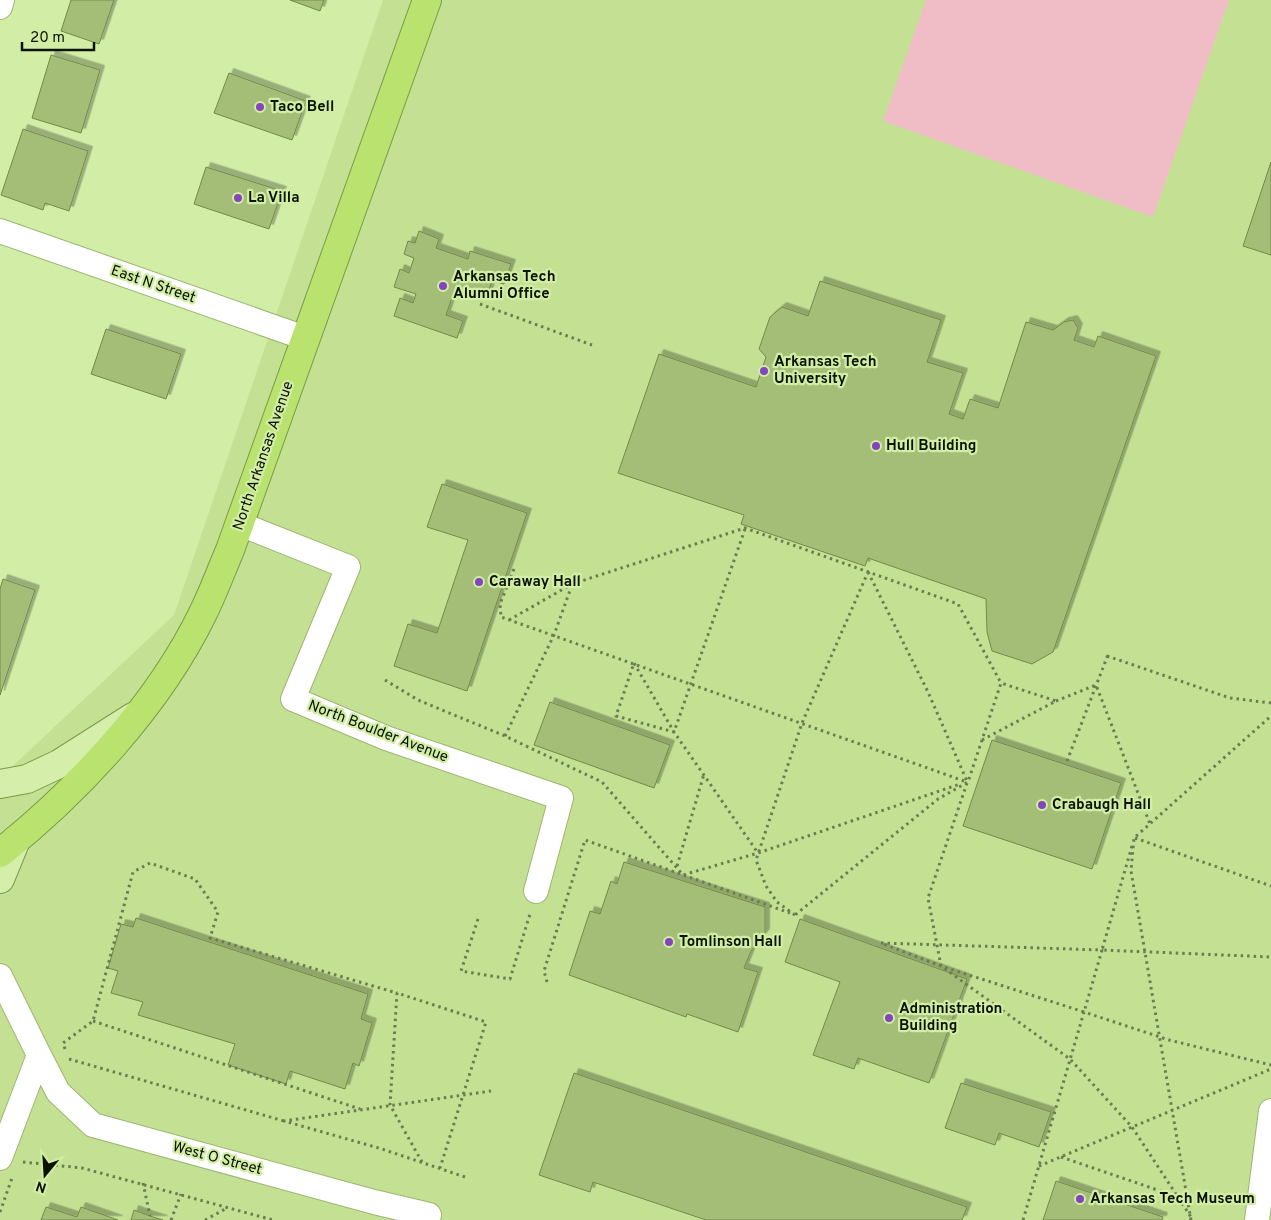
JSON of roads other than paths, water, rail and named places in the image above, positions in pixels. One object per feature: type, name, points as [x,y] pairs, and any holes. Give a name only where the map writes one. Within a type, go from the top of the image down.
[{"type":"highway","name":"North Arkansas Avenue","points":[[8,846],[79,782],[137,715],[168,674],[203,614],[240,524],[427,0]]},
{"type":"main road","points":[[0,784],[26,779],[60,764],[137,715]]},
{"type":"main road","points":[[0,878],[8,846]]},
{"type":"street","points":[[0,7],[2,0]]},
{"type":"street","name":"East N Street","points":[[0,231],[305,338]]},
{"type":"street","name":"North Boulder Avenue","points":[[240,524],[348,567],[294,699],[386,738],[561,798],[536,891]]},
{"type":"street","name":"West O Street","points":[[0,976],[58,1092],[93,1125],[371,1211],[428,1214]]},
{"type":"street","points":[[9,1160],[39,1055]]},
{"type":"street","points":[[1257,1220],[1271,1111]]},
{"type":"place","name":"Taco Bell","points":[[260,107]]},
{"type":"place","name":"La Villa","points":[[238,198]]},
{"type":"place","name":"Arkansas Tech Alumni Office","points":[[443,286]]},
{"type":"place","name":"Arkansas Tech University","points":[[764,371]]},
{"type":"place","name":"Hull Building","points":[[876,446]]},
{"type":"place","name":"Caraway Hall","points":[[479,582]]},
{"type":"place","name":"Crabaugh Hall","points":[[1042,805]]},
{"type":"place","name":"Tomlinson Hall","points":[[669,942]]},
{"type":"place","name":"Administration Building","points":[[889,1018]]},
{"type":"place","name":"Arkansas Tech Museum","points":[[1080,1199]]}]
